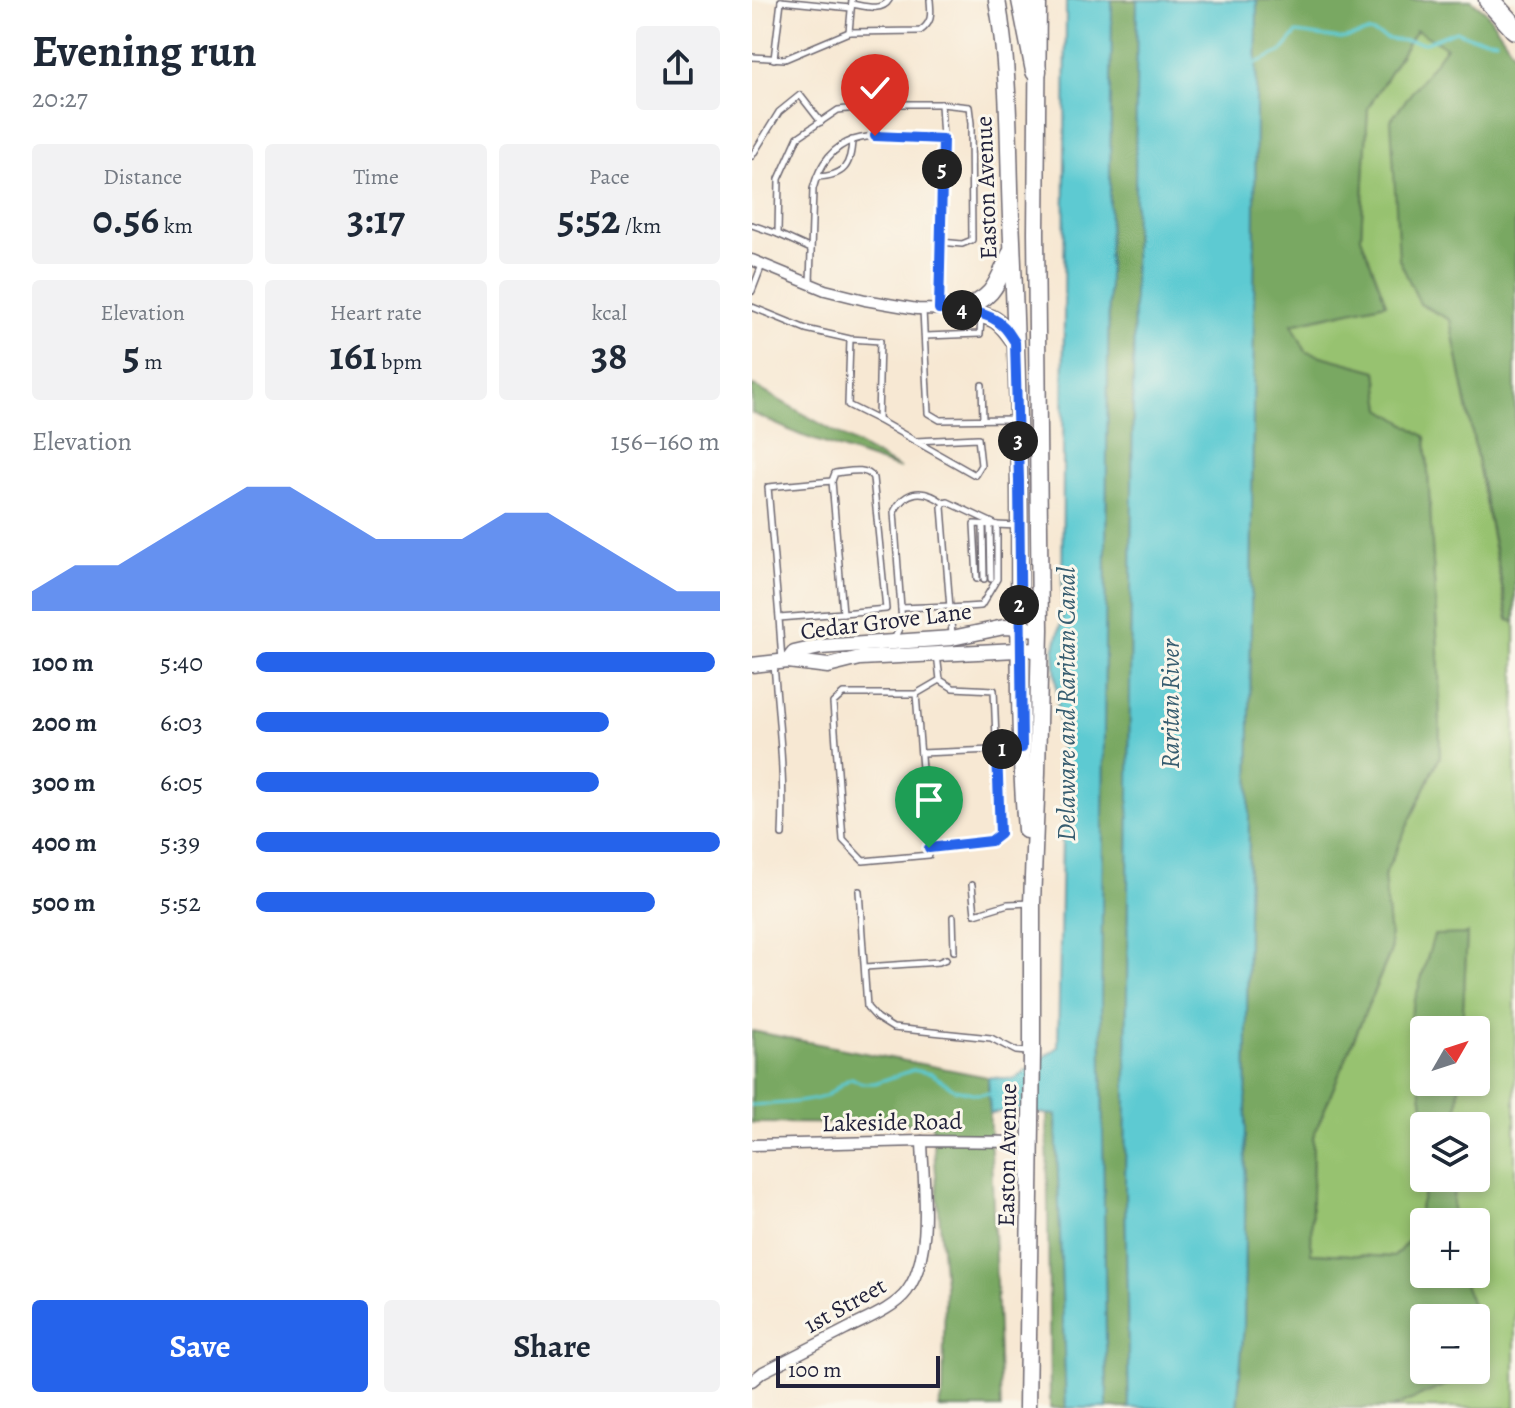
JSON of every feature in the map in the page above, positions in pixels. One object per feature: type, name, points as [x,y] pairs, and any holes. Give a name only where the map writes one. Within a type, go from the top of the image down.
[{"type":"highway","points":[[1022,0],[1036,71]]},
{"type":"highway","points":[[1489,0],[1515,29]]},
{"type":"main road","name":"Easton Avenue","points":[[997,0],[1007,97],[1017,419],[1023,788],[1032,903]]},
{"type":"main road","name":"Easton Avenue","points":[[1027,1408],[1032,903],[1040,629],[1038,0]]},
{"type":"main road","points":[[961,310],[977,304],[991,293],[1012,248]]},
{"type":"main road","points":[[961,310],[1002,324],[1015,342]]},
{"type":"main road","name":"Cedar Grove Lane","points":[[782,662],[794,653],[820,647],[952,638],[1004,627],[1040,629]]},
{"type":"main road","name":"Cedar Grove Lane","points":[[752,665],[782,662],[828,666],[860,658],[1038,649]]},
{"type":"street","points":[[757,262],[810,284],[865,300],[923,309],[961,310]]},
{"type":"street","name":"1st Street","points":[[752,1381],[763,1372],[882,1311],[905,1294],[920,1262],[925,1229],[922,1141]]},
{"type":"street","name":"Lakeside Road","points":[[752,1145],[1032,1142]]},
{"type":"lane","points":[[774,59],[781,0],[880,8],[887,5],[889,0]]},
{"type":"lane","points":[[752,57],[785,59],[849,32],[920,31],[932,20],[930,0]]},
{"type":"lane","points":[[849,32],[852,4]]},
{"type":"lane","points":[[752,156],[779,112],[800,95],[821,122]]},
{"type":"lane","points":[[778,234],[779,179],[798,137],[838,110],[891,104],[969,107],[972,240],[962,244],[941,242]]},
{"type":"lane","points":[[939,309],[941,104]]},
{"type":"lane","points":[[810,284],[813,189],[826,158],[858,137],[943,139]]},
{"type":"lane","points":[[817,177],[838,173],[846,166],[851,157],[852,140]]},
{"type":"lane","points":[[752,225],[811,249]]},
{"type":"lane","points":[[752,291],[757,262]]},
{"type":"lane","points":[[752,307],[806,329],[850,339],[880,341],[878,420]]},
{"type":"lane","points":[[923,309],[928,413],[940,420],[1017,419]]},
{"type":"lane","points":[[925,336],[980,334],[982,315]]},
{"type":"lane","points":[[850,339],[848,405],[975,475],[981,465],[978,438],[915,441]]},
{"type":"lane","points":[[982,385],[983,419]]},
{"type":"lane","points":[[779,618],[843,613],[886,609],[873,478],[866,471],[835,473],[832,481],[843,613]]},
{"type":"lane","points":[[782,835],[782,662],[768,487],[832,481]]},
{"type":"lane","points":[[893,642],[902,623],[894,512],[903,499],[924,491],[990,525]]},
{"type":"lane","points":[[944,503],[952,638]]},
{"type":"lane","points":[[985,579],[974,524],[1019,526]]},
{"type":"lane","points":[[901,608],[981,606],[990,525]]},
{"type":"lane","points":[[985,579],[1019,579]]},
{"type":"lane","points":[[937,653],[940,680]]},
{"type":"lane","points":[[916,694],[929,855],[863,861],[843,840],[833,703],[843,694],[916,694],[940,680]]},
{"type":"lane","points":[[929,848],[991,841],[1000,834],[994,690],[953,688],[940,680]]},
{"type":"lane","points":[[921,753],[1022,748]]},
{"type":"lane","points":[[972,885],[975,914],[1008,904],[1032,903]]},
{"type":"lane","points":[[859,891],[867,1007],[877,1018],[893,1028],[991,1038],[1016,1051],[1032,1053]]},
{"type":"lane","points":[[953,917],[954,951]]},
{"type":"lane","points":[[865,967],[946,959]]},
{"type":"green space","points":[[1112,0],[1137,0],[1125,1191],[1129,1408],[1107,1408],[1101,1001]]},
{"type":"green space","points":[[1257,0],[1471,0],[1486,12],[1515,54],[1515,622],[1509,620],[1450,320],[1420,304],[1399,259],[1391,120],[1446,47],[1416,30],[1368,108],[1361,237],[1386,303],[1292,324],[1306,352],[1377,371],[1382,409],[1426,437],[1439,668],[1440,756],[1384,876],[1391,950],[1313,1137],[1311,1253],[1394,1257],[1410,1239],[1410,1288],[1466,1288],[1472,1304],[1410,1304],[1410,1384],[1448,1384],[1392,1408],[1237,1408],[1244,1325]]},
{"type":"green space","points":[[1416,30],[1447,46],[1391,120],[1420,303],[1450,320],[1508,620],[1515,622],[1515,1408],[1392,1408],[1448,1384],[1490,1384],[1490,1304],[1472,1304],[1466,1288],[1490,1288],[1490,1208],[1453,1208],[1453,1192],[1490,1192],[1490,1112],[1458,1112],[1458,1096],[1490,1096],[1490,1016],[1463,1016],[1467,934],[1410,1016],[1410,1096],[1422,1096],[1424,1112],[1410,1112],[1410,1192],[1424,1192],[1420,1208],[1410,1208],[1410,1239],[1394,1257],[1311,1253],[1313,1137],[1391,951],[1384,876],[1440,756],[1439,668],[1426,437],[1382,409],[1377,371],[1306,352],[1292,324],[1386,303],[1361,237],[1368,108]]},
{"type":"green space","points":[[752,386],[900,469],[800,435],[752,413]]},
{"type":"green space","points":[[1467,934],[1463,1016],[1410,1016],[1434,935]]},
{"type":"green space","points":[[752,1031],[988,1077],[1001,1408],[938,1408],[943,1393],[945,1286],[932,1124],[752,1123]]},
{"type":"green space","points":[[1422,1096],[1458,1096],[1458,1112],[1424,1112]]},
{"type":"green space","points":[[1047,1114],[1056,1114],[1066,1408],[1050,1408]]},
{"type":"green space","points":[[1424,1192],[1453,1192],[1453,1208],[1420,1208]]},
{"type":"water","name":"Delaware and Raritan Canal","points":[[1066,0],[1112,0],[1101,1001],[1107,1408],[1066,1408],[1056,1115],[1011,1111],[990,1113],[988,1077],[1014,1079],[1058,1047],[1063,787],[1054,651],[1062,620]]},
{"type":"water","name":"Raritan River","points":[[1137,0],[1257,0],[1244,1325],[1237,1408],[1129,1408],[1125,1191]]},
{"type":"waterway","points":[[1254,64],[1281,52],[1297,33],[1341,39],[1370,32],[1388,39],[1425,43],[1456,31],[1471,37],[1496,40]]},
{"type":"waterway","points":[[752,1105],[810,1100],[825,1096],[852,1078],[861,1083],[875,1083],[913,1070],[932,1074],[954,1089],[977,1094],[992,1093]]},
{"type":"route","points":[[875,136],[943,139],[939,309],[988,316],[1002,324],[1015,342],[1022,748],[997,750],[1000,834],[991,841],[929,848]]}]
